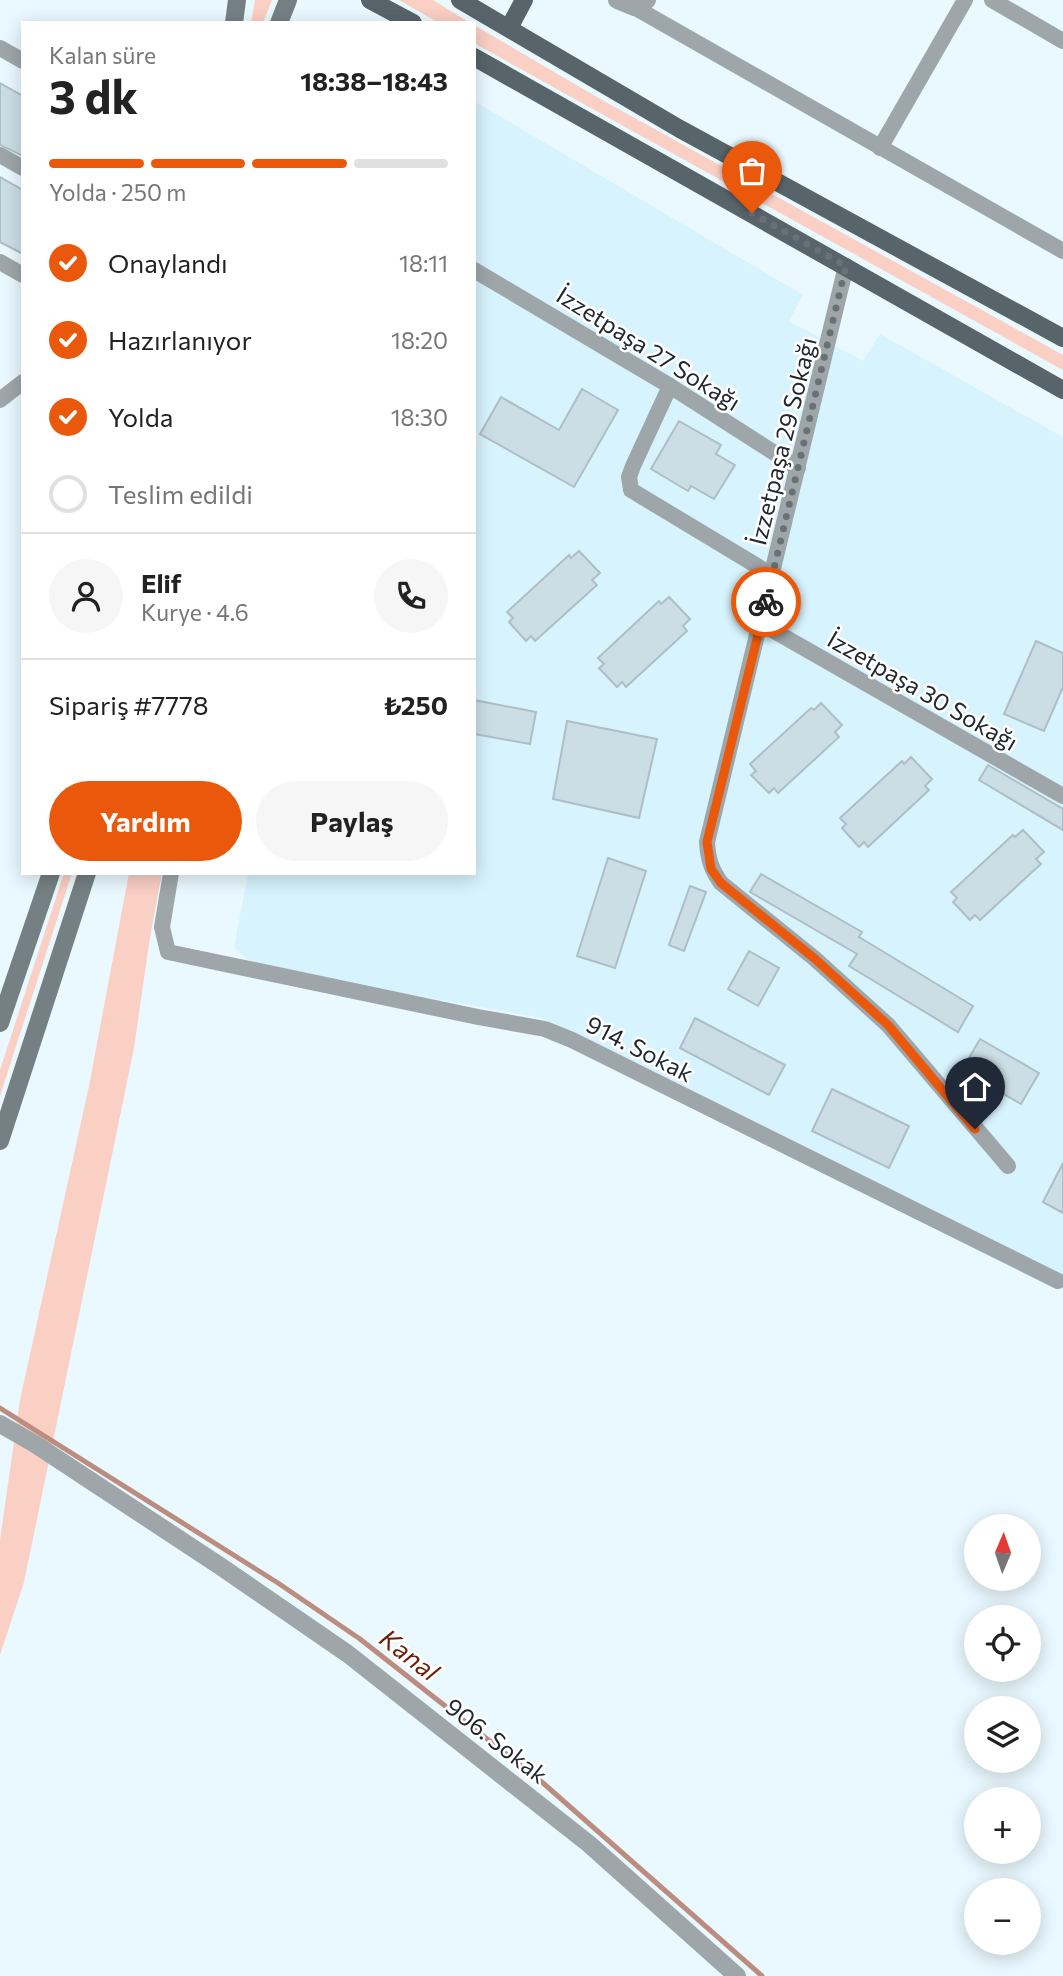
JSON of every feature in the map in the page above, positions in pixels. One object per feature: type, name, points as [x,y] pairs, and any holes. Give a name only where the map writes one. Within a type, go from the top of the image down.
[{"type":"main road","points":[[234,21],[237,0]]},
{"type":"main road","points":[[280,21],[288,0]]},
{"type":"main road","points":[[370,0],[409,21]]},
{"type":"main road","points":[[460,0],[680,129],[1063,338]]},
{"type":"main road","points":[[509,28],[524,0]]},
{"type":"main road","points":[[476,58],[1063,390]]},
{"type":"main road","points":[[0,1023],[50,875]]},
{"type":"main road","points":[[0,1141],[86,875]]},
{"type":"street","points":[[880,148],[965,0]]},
{"type":"street","points":[[997,1],[1063,41]]},
{"type":"street","points":[[632,2],[880,148],[1063,251]]},
{"type":"street","points":[[0,48],[21,60]]},
{"type":"street","points":[[0,155],[21,167]]},
{"type":"street","points":[[0,262],[21,274]]},
{"type":"street","name":"İzzetpaşa 29 Sokağı","points":[[846,266],[707,842],[711,869],[721,883],[814,958],[888,1025],[1007,1167]]},
{"type":"street","name":"İzzetpaşa 27 Sokağı","points":[[476,271],[670,386],[798,468]]},
{"type":"street","points":[[0,400],[21,384]]},
{"type":"street","points":[[670,386],[633,466],[629,477],[631,490],[772,575]]},
{"type":"street","name":"İzzetpaşa 30 Sokağı","points":[[760,623],[1063,796]]},
{"type":"street","name":"914. Sokak","points":[[171,875],[162,928],[168,952],[545,1029],[1058,1281]]},
{"type":"street","name":"906. Sokak","points":[[0,1424],[35,1444],[220,1566],[348,1654],[589,1844],[737,1976]]},
{"type":"shaded area","points":[[255,0],[272,0],[264,21],[251,21]]},
{"type":"shaded area","points":[[399,0],[433,0],[467,21],[436,21]]},
{"type":"shaded area","points":[[476,26],[602,100],[1063,355],[1063,370],[476,44]]},
{"type":"shaded area","points":[[476,102],[803,295],[789,321],[863,361],[880,334],[1063,437],[1063,1275],[542,1018],[266,969],[247,959],[234,947],[248,875],[476,875]]},
{"type":"shaded area","points":[[63,875],[71,875],[0,1096],[0,1070]]},
{"type":"shaded area","points":[[129,875],[162,875],[134,1048],[24,1582],[0,1655],[0,1540],[20,1400],[89,1086]]},
{"type":"building","points":[[0,83],[21,95],[21,155],[0,145]]},
{"type":"building","points":[[0,177],[21,189],[21,253],[0,242]]},
{"type":"building","points":[[582,389],[618,410],[574,487],[480,434],[501,397],[559,430]]},
{"type":"building","points":[[679,421],[721,445],[716,454],[735,465],[714,499],[691,486],[688,491],[651,469]]},
{"type":"building","points":[[579,551],[600,573],[592,580],[597,585],[535,641],[531,636],[526,641],[509,622],[513,618],[507,612],[569,555],[571,558]]},
{"type":"building","points":[[669,597],[690,619],[683,626],[687,631],[626,687],[622,682],[617,687],[599,668],[604,664],[598,658],[659,601],[661,604]]},
{"type":"building","points":[[1036,641],[1063,653],[1063,687],[1044,731],[1004,714]]},
{"type":"building","points":[[476,700],[536,712],[530,744],[476,734]]},
{"type":"building","points":[[821,703],[842,725],[835,732],[839,737],[778,793],[774,788],[769,793],[751,775],[756,771],[750,764],[811,708],[814,710]]},
{"type":"building","points":[[567,721],[657,739],[639,818],[553,799]]},
{"type":"building","points":[[911,757],[932,779],[925,786],[929,790],[868,847],[864,842],[859,847],[842,828],[846,824],[840,818],[902,761],[904,764]]},
{"type":"building","points":[[988,765],[1063,809],[1063,830],[979,780]]},
{"type":"building","points":[[1023,830],[1044,852],[1036,859],[1041,864],[980,920],[975,915],[970,920],[953,902],[957,898],[951,892],[1013,835],[1015,837]]},
{"type":"building","points":[[608,858],[646,871],[615,968],[577,956]]},
{"type":"building","points":[[761,874],[862,932],[859,937],[973,1006],[958,1032],[849,966],[857,954],[750,892]]},
{"type":"building","points":[[690,886],[706,892],[684,951],[669,945]]},
{"type":"building","points":[[749,951],[779,968],[758,1006],[728,989]]},
{"type":"building","points":[[695,1018],[785,1065],[769,1095],[680,1048]]},
{"type":"building","points":[[980,1039],[1039,1073],[1021,1104],[962,1070]]},
{"type":"building","points":[[832,1089],[909,1126],[889,1168],[812,1131]]},
{"type":"building","points":[[1063,1163],[1063,1213],[1043,1202]]},
{"type":"waterway","name":"Kanal","points":[[0,1408],[278,1583],[360,1639],[543,1783],[762,1976]]},
{"type":"way so far","points":[[752,213],[846,266],[766,602]]},
{"type":"route","points":[[766,602],[707,842],[711,869],[721,883],[814,958],[888,1025],[975,1129]]}]
